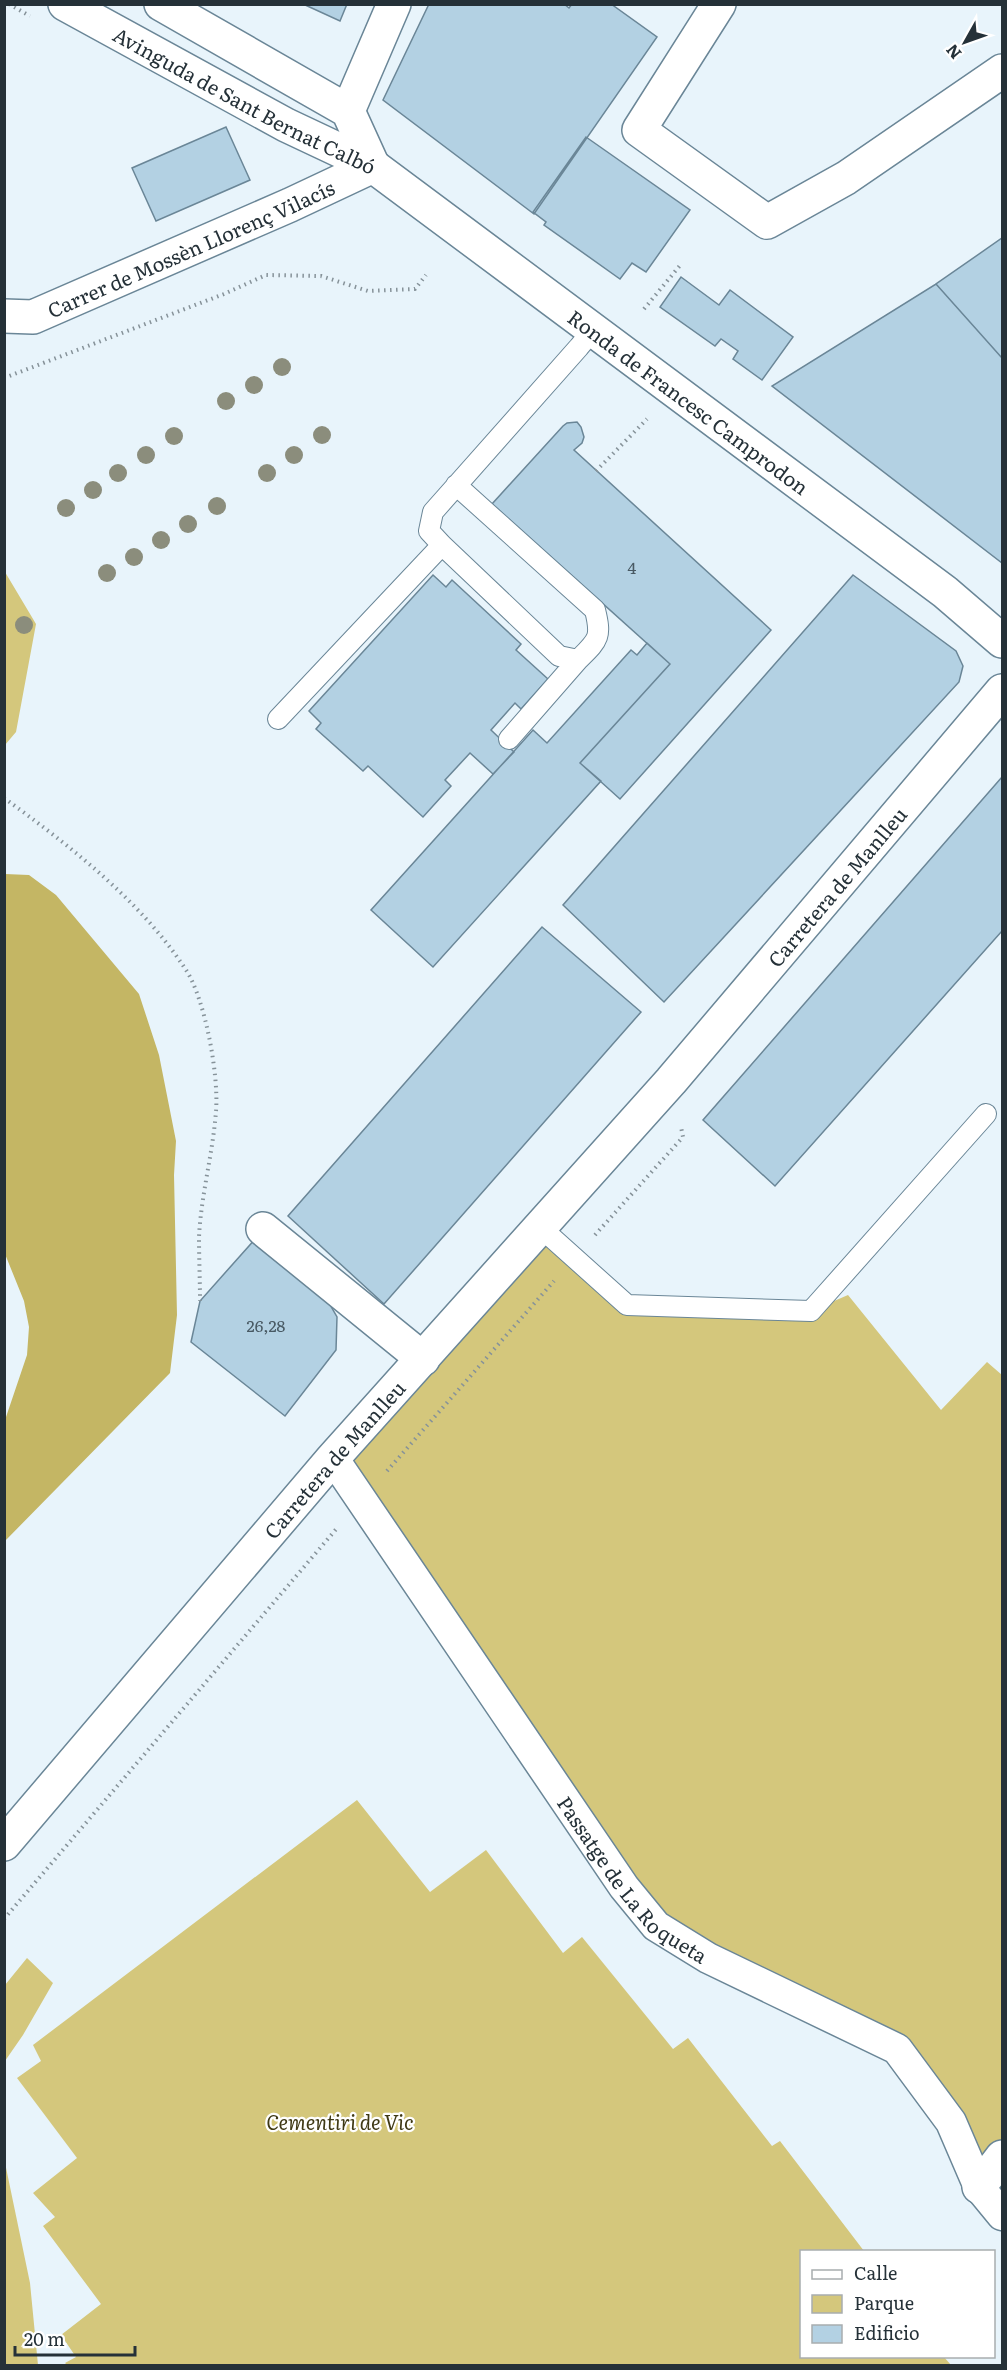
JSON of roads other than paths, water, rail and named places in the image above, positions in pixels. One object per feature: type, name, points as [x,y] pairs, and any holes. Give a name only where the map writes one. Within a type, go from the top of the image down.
[{"type":"street","name":"Avinguda de Sant Bernat Calbó","points":[[65,4],[286,125],[373,166]]},
{"type":"street","name":"Avinguda de Sant Bernat Calbó","points":[[161,4],[348,111],[373,166]]},
{"type":"street","points":[[348,111],[394,4]]},
{"type":"street","points":[[719,4],[639,130],[767,222],[846,178],[1002,71]]},
{"type":"street","name":"Carrer de Mossèn Llorenç Vilacís","points":[[4,316],[33,317],[373,166]]},
{"type":"street","name":"Ronda de Francesc Camprodon","points":[[373,166],[945,592],[1002,641]]},
{"type":"street","name":"Carretera de Manlleu","points":[[4,1844],[333,1458],[671,1080],[1002,691]]},
{"type":"street","points":[[263,1229],[423,1359]]},
{"type":"street","name":"Passatge de La Roqueta","points":[[333,1458],[624,1887],[657,1926],[708,1958],[897,2049],[951,2122],[979,2187],[1002,2215]]},
{"type":"street","points":[[979,2187],[1002,2157]]},
{"type":"lane","points":[[578,660],[559,656],[442,546],[429,531],[433,512],[593,330]]},
{"type":"lane","points":[[456,485],[595,610],[600,630],[594,644],[509,739]]},
{"type":"lane","points":[[278,719],[442,546]]},
{"type":"lane","points":[[540,1227],[627,1305],[811,1311],[987,1114]]},
{"type":"park label","name":"Cementiri de Vic","points":[[340,2121]]}]
